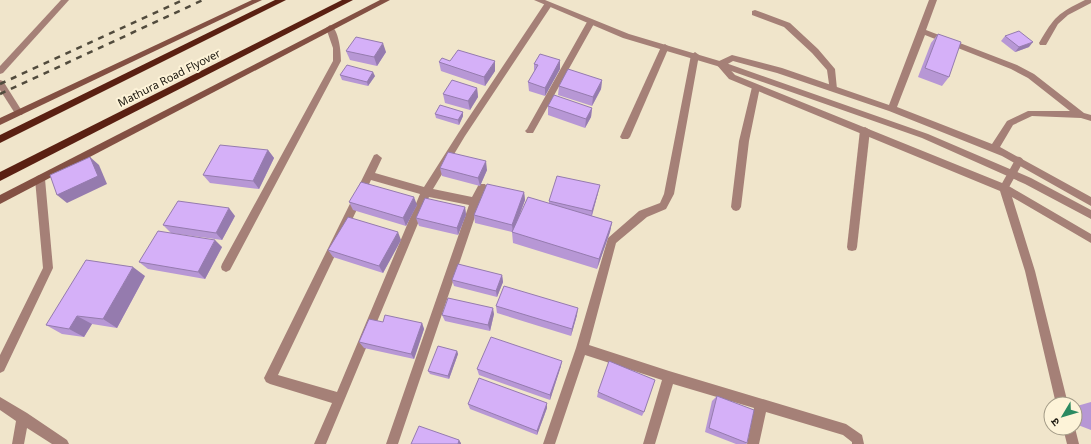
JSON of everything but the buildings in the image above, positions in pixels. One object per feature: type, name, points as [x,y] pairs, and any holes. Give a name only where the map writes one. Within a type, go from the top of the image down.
[{"type":"highway","name":"Mathura Road Flyover","points":[[0,139],[282,0]]},
{"type":"highway","name":"Mathura Road Flyover","points":[[0,177],[349,0]]},
{"type":"main road","points":[[236,10],[252,0]]},
{"type":"main road","points":[[0,122],[258,0]]},
{"type":"main road","points":[[0,200],[330,28],[373,4],[386,0]]},
{"type":"street","points":[[0,71],[65,0]]},
{"type":"street","points":[[892,109],[933,0]]},
{"type":"street","points":[[1043,43],[1055,22],[1065,13],[1091,0]]},
{"type":"street","points":[[320,444],[340,400],[426,192],[541,1],[626,36],[695,55],[939,142],[986,161],[1028,181],[1091,215]]},
{"type":"street","points":[[755,13],[787,25],[815,51],[831,69],[833,89]]},
{"type":"street","points":[[530,131],[592,22]]},
{"type":"street","points":[[226,267],[337,62],[337,48],[330,28]]},
{"type":"street","points":[[922,31],[1014,67],[1031,76],[1081,115]]},
{"type":"street","points":[[625,137],[665,47]]},
{"type":"street","points":[[549,444],[582,348],[612,241],[643,214],[663,206],[670,194],[695,55]]},
{"type":"street","points":[[720,64],[732,58],[779,70],[892,109],[994,149],[1019,161],[1091,202]]},
{"type":"street","points":[[720,64],[732,77],[1004,188],[1091,239]]},
{"type":"street","points":[[0,83],[19,113]]},
{"type":"street","points":[[736,207],[744,141],[756,87]]},
{"type":"street","points":[[994,149],[1010,124],[1031,113],[1081,115],[1091,118]]},
{"type":"street","points":[[852,247],[865,130]]},
{"type":"street","points":[[340,400],[270,378],[377,158]]},
{"type":"street","points":[[1019,161],[1004,188],[1030,271],[1060,396]]},
{"type":"street","points":[[369,175],[426,192],[475,202]]},
{"type":"street","points":[[0,367],[48,268],[40,179]]},
{"type":"street","points":[[392,444],[475,202],[482,187]]},
{"type":"street","points":[[582,348],[761,405],[846,430],[858,439],[858,444]]},
{"type":"street","points":[[649,444],[669,376]]},
{"type":"street","points":[[0,403],[64,444]]},
{"type":"street","points":[[753,444],[761,405]]},
{"type":"street","points":[[18,444],[23,417]]},
{"type":"railway","points":[[0,84],[183,0]]},
{"type":"railway","points":[[0,94],[203,0]]}]
